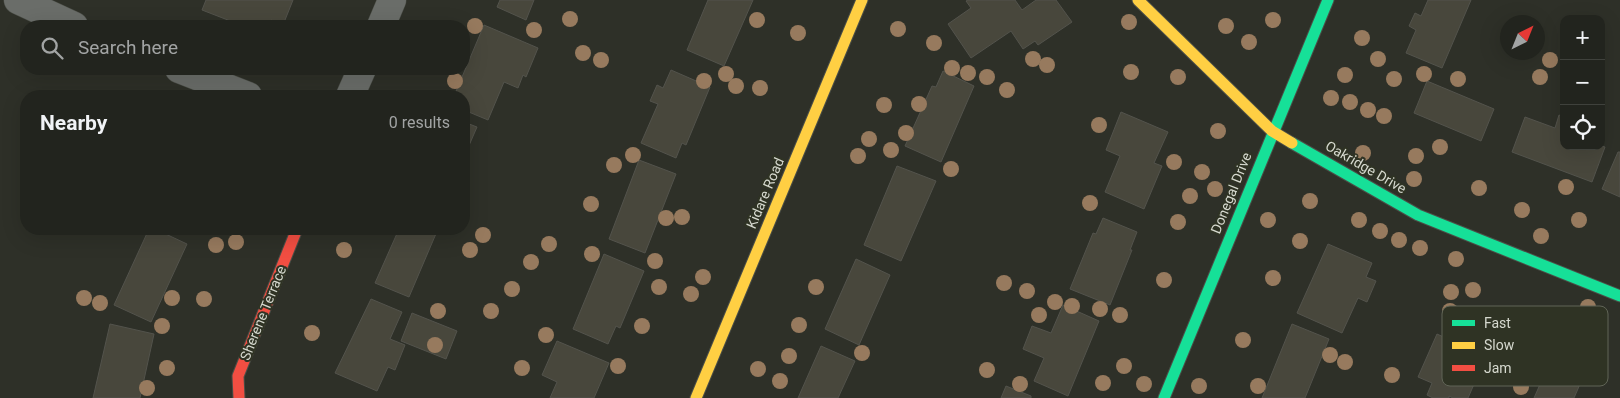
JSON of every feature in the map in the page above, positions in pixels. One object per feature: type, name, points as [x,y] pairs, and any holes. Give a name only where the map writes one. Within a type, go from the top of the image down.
[{"type":"street","points":[[18,0],[61,20]]},
{"type":"street","points":[[384,20],[392,0]]},
{"type":"street","name":"Kidare Road","points":[[696,398],[862,0]]},
{"type":"street","name":"Oakridge Drive","points":[[1138,0],[1272,131],[1418,214],[1620,296]]},
{"type":"street","name":"Donegal Drive","points":[[1164,398],[1272,131],[1328,0]]},
{"type":"street","points":[[194,75],[233,90]]},
{"type":"street","points":[[353,90],[359,75]]},
{"type":"street","name":"Sherene Terrace","points":[[239,398],[238,376],[294,235]]},
{"type":"building","points":[[206,0],[293,0],[285,20],[228,20],[202,10]]},
{"type":"building","points":[[500,0],[534,0],[526,20],[497,7]]},
{"type":"building","points":[[708,0],[753,0],[724,66],[687,50]]},
{"type":"building","points":[[1015,0],[1022,10],[1036,0],[1056,0],[1072,22],[1038,45],[1035,41],[1023,49],[1011,31],[971,58],[948,24],[971,8],[966,1]]},
{"type":"building","points":[[1428,0],[1471,0],[1442,68],[1406,53],[1416,30],[1409,26],[1415,13],[1421,16]]},
{"type":"building","points":[[484,25],[538,48],[526,77],[523,75],[518,88],[504,82],[488,120],[470,112],[470,90],[457,90],[463,75],[470,75],[470,58]]},
{"type":"building","points":[[671,70],[710,87],[686,145],[682,143],[676,158],[641,143],[658,104],[650,101],[657,85],[663,88]]},
{"type":"building","points":[[943,71],[974,86],[941,162],[905,146],[932,86],[936,87]]},
{"type":"building","points":[[1427,81],[1494,109],[1481,141],[1414,113]]},
{"type":"building","points":[[1121,112],[1168,132],[1154,163],[1162,166],[1144,209],[1105,192],[1120,156],[1106,150]]},
{"type":"building","points":[[1559,115],[1560,150],[1604,150],[1592,182],[1512,152],[1525,117],[1555,128]]},
{"type":"building","points":[[470,124],[477,127],[470,143]]},
{"type":"building","points":[[1618,152],[1620,152],[1620,197],[1602,189]]},
{"type":"building","points":[[639,160],[676,174],[645,253],[609,239]]},
{"type":"building","points":[[897,166],[936,181],[901,261],[864,245]]},
{"type":"building","points":[[1103,218],[1137,232],[1130,250],[1132,250],[1110,305],[1070,289],[1093,233],[1096,234]]},
{"type":"building","points":[[146,235],[168,235],[187,244],[151,322],[114,305]]},
{"type":"building","points":[[396,235],[435,235],[409,297],[375,283]]},
{"type":"building","points":[[1328,244],[1372,263],[1366,277],[1376,281],[1367,302],[1358,298],[1342,333],[1297,313]]},
{"type":"building","points":[[604,254],[644,271],[620,328],[616,326],[608,344],[573,329]]},
{"type":"building","points":[[856,259],[890,275],[859,345],[825,329]]},
{"type":"building","points":[[371,299],[402,312],[390,339],[405,345],[395,370],[388,367],[377,391],[335,373]]},
{"type":"building","points":[[1063,305],[1099,321],[1068,396],[1034,381],[1044,358],[1023,349],[1032,326],[1051,333]]},
{"type":"building","points":[[412,313],[457,331],[446,359],[401,341]]},
{"type":"building","points":[[110,324],[154,334],[140,398],[93,398]]},
{"type":"building","points":[[1292,324],[1329,339],[1305,398],[1262,398]]},
{"type":"building","points":[[1437,334],[1442,336],[1442,386],[1473,386],[1468,398],[1453,398],[1449,396],[1449,398],[1433,398],[1427,395],[1432,383],[1418,377]]},
{"type":"building","points":[[557,341],[609,363],[594,398],[550,398],[557,382],[542,375]]},
{"type":"building","points":[[821,346],[855,361],[838,398],[798,398]]},
{"type":"building","points":[[1006,386],[1031,396],[1031,398],[1001,398]]},
{"type":"building","points":[[1539,386],[1579,386],[1574,398],[1534,398]]},
{"type":"traffic: fast","points":[[1164,398],[1328,0]]},
{"type":"traffic: fast","points":[[1292,143],[1418,215],[1620,296]]},
{"type":"traffic: slow","points":[[696,398],[862,0]]},
{"type":"traffic: slow","points":[[1138,0],[1272,131],[1292,143]]},
{"type":"traffic: jam","points":[[239,398],[238,376],[295,235]]}]
